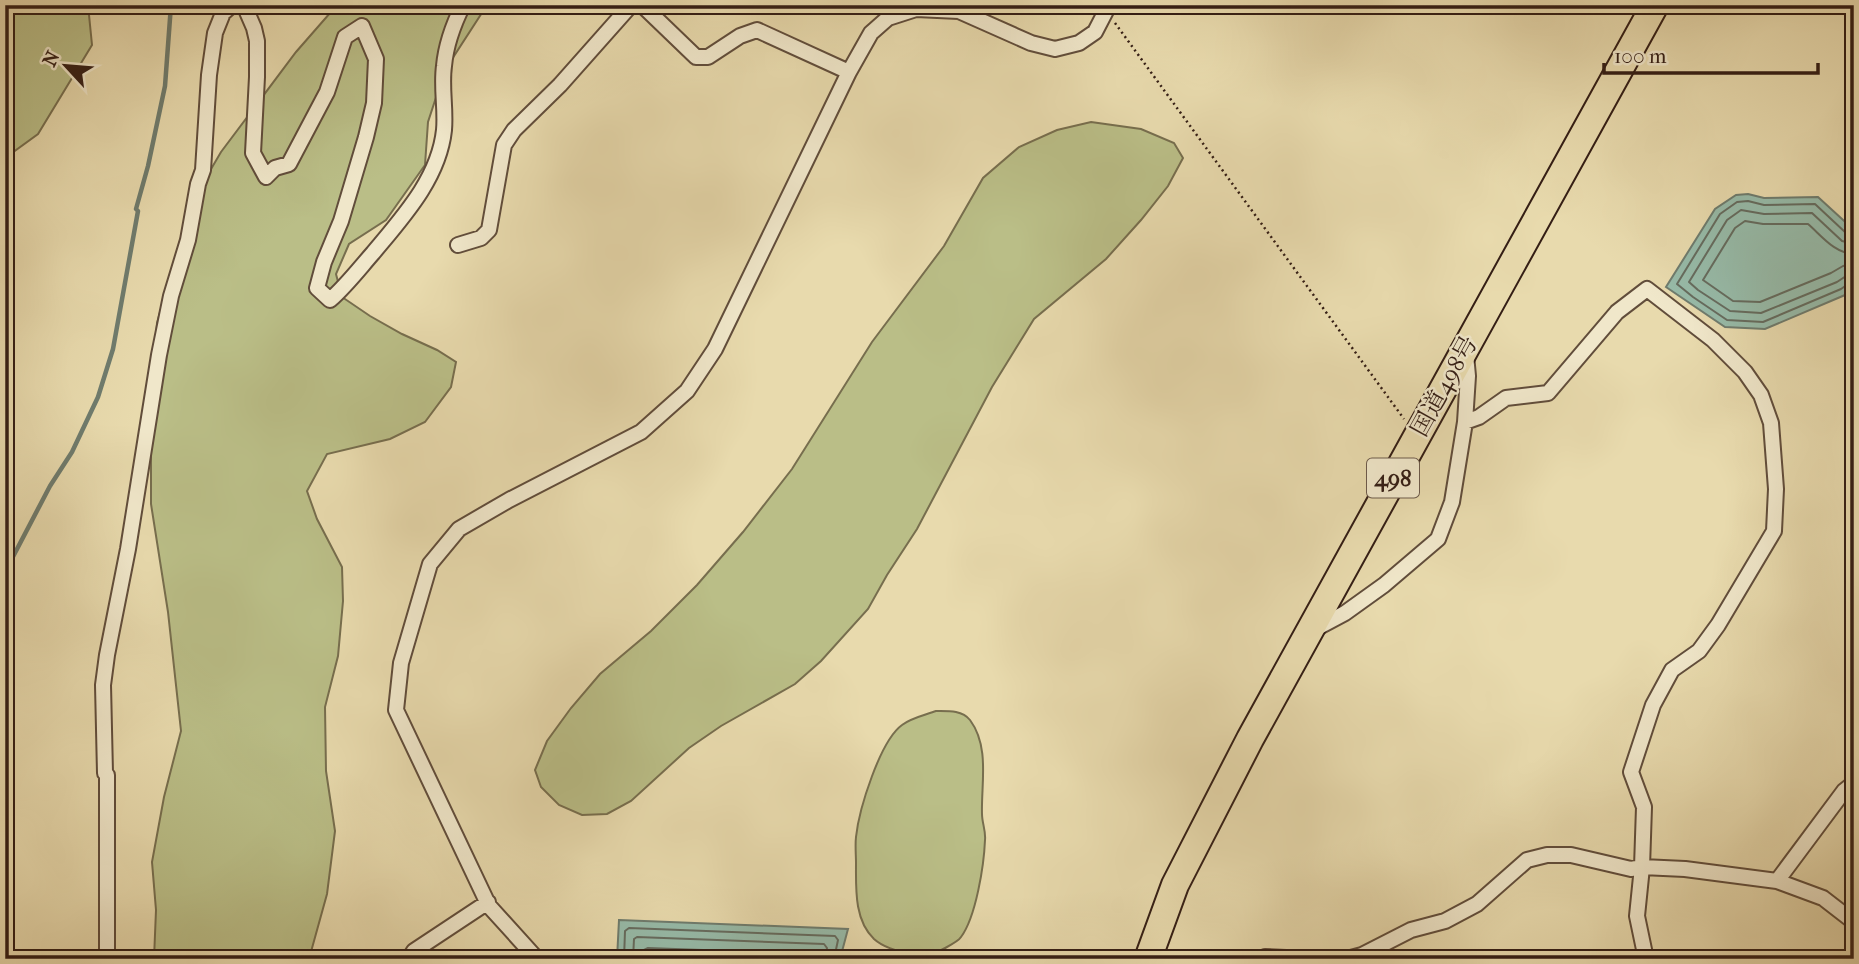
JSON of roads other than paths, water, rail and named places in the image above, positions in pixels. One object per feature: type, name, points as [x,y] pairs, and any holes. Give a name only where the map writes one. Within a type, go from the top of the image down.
[{"type":"highway","name":"国道498号","points":[[1148,959],[1175,885],[1250,739],[1656,5]]},
{"type":"street","points":[[107,959],[107,775],[103,685],[159,355],[203,170],[209,75],[215,33],[223,13],[232,5]]},
{"type":"street","points":[[244,5],[257,41],[253,153],[266,177],[275,168],[289,164],[327,92],[345,37],[362,26],[376,59],[374,103],[366,136],[341,221],[324,262],[317,288],[330,300],[342,290],[403,217],[423,187],[438,157],[444,130],[443,67],[450,32],[463,5]]},
{"type":"street","points":[[458,245],[481,238],[489,230],[504,145],[514,131],[560,85],[631,5]]},
{"type":"street","points":[[642,5],[696,57],[708,57],[740,36],[757,30],[849,72]]},
{"type":"street","points":[[537,959],[488,902],[396,710],[401,663],[430,564],[459,529],[641,432],[687,391],[715,349],[849,72],[871,33],[888,18],[916,9],[959,10],[1031,43],[1055,49],[1079,43],[1095,32],[1108,8]]},
{"type":"street","points":[[1465,422],[1479,417],[1506,398],[1548,393],[1617,312],[1647,289],[1713,340],[1745,372],[1761,395],[1771,424],[1776,489],[1774,531],[1718,625],[1699,651],[1671,670],[1653,705],[1631,772],[1644,807],[1637,916],[1646,959]]},
{"type":"street","points":[[1310,631],[1345,613],[1384,585],[1438,539],[1452,502],[1465,422],[1468,376],[1464,351]]},
{"type":"street","points":[[1777,881],[1844,791],[1854,783]]},
{"type":"street","points":[[1347,959],[1362,955],[1411,930],[1445,920],[1477,904],[1527,860],[1547,855],[1571,855],[1631,869],[1685,869],[1777,881],[1823,898],[1854,922]]},
{"type":"street","points":[[409,959],[414,951],[488,902]]},
{"type":"street","points":[[1261,959],[1308,959]]},
{"type":"water","points":[[1748,194],[1764,198],[1818,197],[1854,230],[1854,289],[1765,329],[1725,327],[1666,287],[1715,209],[1736,195]]},
{"type":"water","points":[[619,920],[848,929],[840,959],[617,959]]},
{"type":"waterway","points":[[5,572],[50,486],[72,452],[98,397],[113,349],[138,211],[136,209],[165,86],[171,5]]}]
